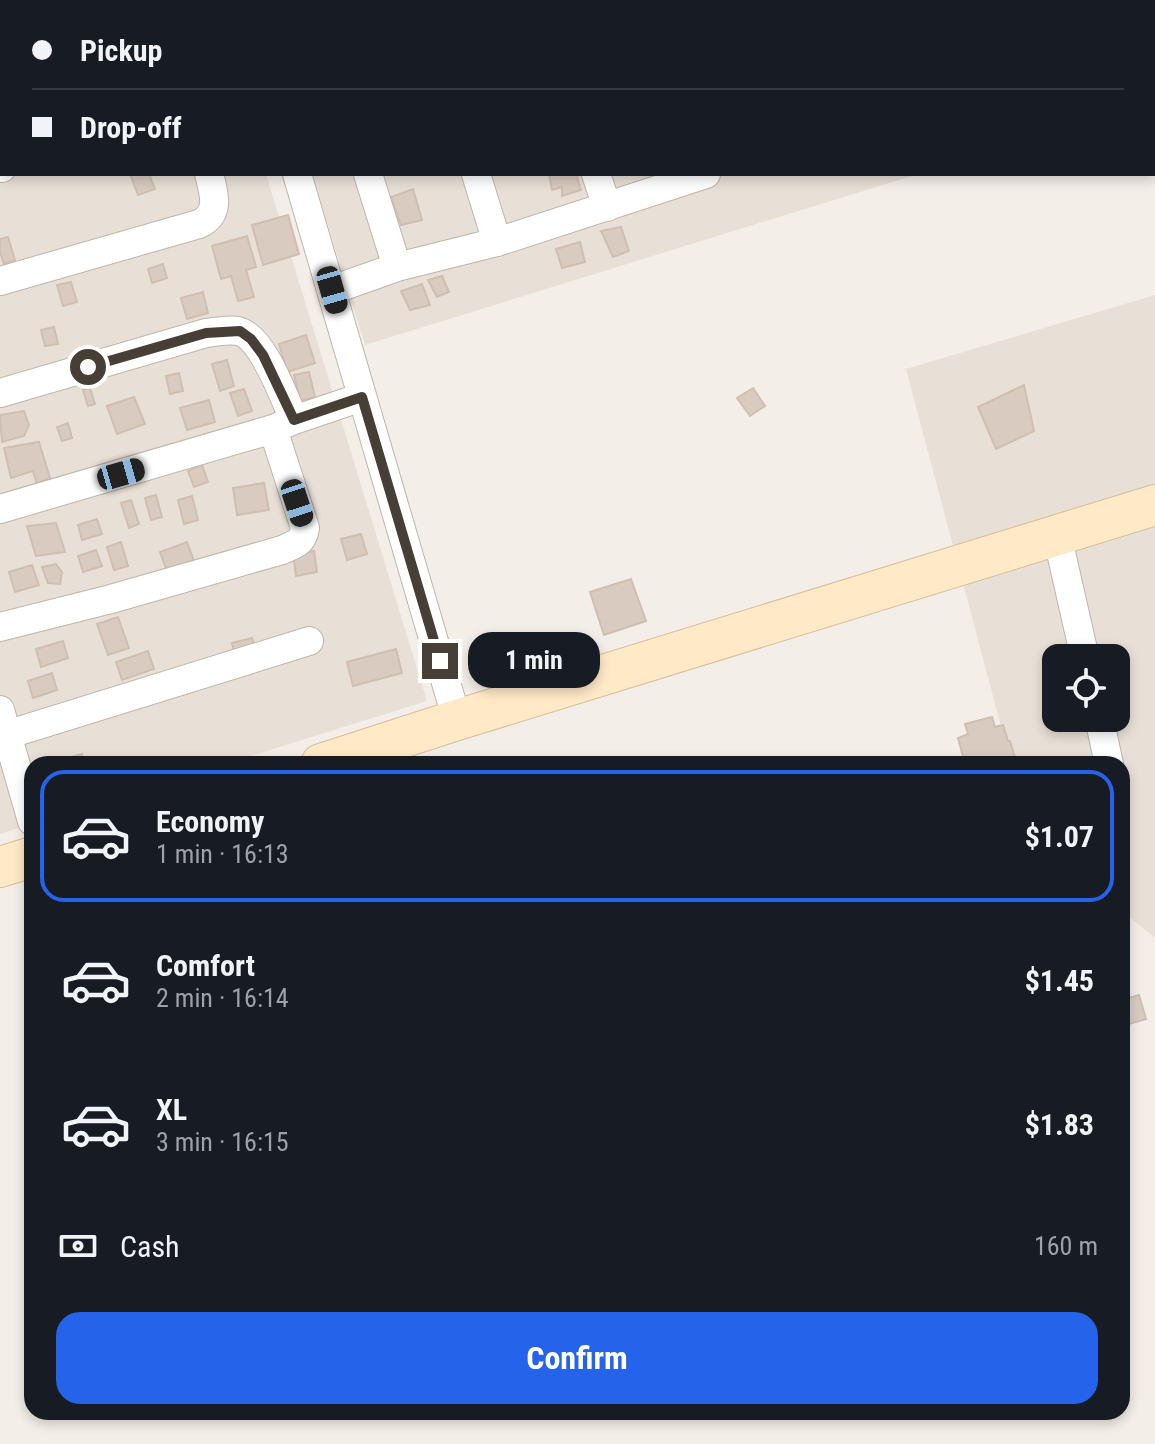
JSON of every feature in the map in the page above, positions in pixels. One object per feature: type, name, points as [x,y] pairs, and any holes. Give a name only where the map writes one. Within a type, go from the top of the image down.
[{"type":"street","points":[[0,281],[207,221],[212,215],[215,196],[210,176]]},
{"type":"street","points":[[298,176],[457,720]]},
{"type":"street","points":[[369,176],[397,267]]},
{"type":"street","points":[[477,176],[497,242]]},
{"type":"street","points":[[597,176],[607,207]]},
{"type":"street","points":[[332,290],[397,267],[497,242],[700,176]]},
{"type":"street","points":[[0,393],[206,333],[240,331],[251,339],[263,355],[284,424],[305,528],[304,537],[282,550],[0,627]]},
{"type":"street","points":[[0,509],[284,424],[362,397]]},
{"type":"street","points":[[346,756],[1155,505]]},
{"type":"street","points":[[1057,535],[1082,644]]},
{"type":"street","points":[[24,796],[2,727],[309,641]]},
{"type":"street","points":[[1102,732],[1107,756]]},
{"type":"street","points":[[0,867],[24,860]]},
{"type":"shaded area","points":[[0,176],[267,176],[427,701],[251,756],[24,756],[24,826],[0,834]]},
{"type":"shaded area","points":[[313,176],[912,176],[365,345]]},
{"type":"shaded area","points":[[1155,295],[1155,938],[1130,918],[1130,756],[1009,756],[906,369]]},
{"type":"building","points":[[131,176],[150,176],[155,189],[138,195]]},
{"type":"building","points":[[549,176],[577,176],[581,190],[562,196],[562,187],[552,190]]},
{"type":"building","points":[[413,189],[422,220],[401,225],[391,197]]},
{"type":"building","points":[[288,215],[299,254],[263,265],[252,225]]},
{"type":"building","points":[[621,227],[629,251],[613,257],[601,231]]},
{"type":"building","points":[[247,236],[256,267],[246,270],[254,297],[238,301],[231,276],[221,279],[212,246]]},
{"type":"building","points":[[8,237],[15,260],[4,264],[0,239]]},
{"type":"building","points":[[580,242],[585,262],[562,268],[556,249]]},
{"type":"building","points":[[163,264],[167,278],[152,283],[148,269]]},
{"type":"building","points":[[442,276],[449,292],[437,297],[428,280]]},
{"type":"building","points":[[71,282],[77,302],[63,306],[57,285]]},
{"type":"building","points":[[422,284],[430,305],[410,310],[401,291]]},
{"type":"building","points":[[203,292],[208,313],[187,319],[181,298]]},
{"type":"building","points":[[54,327],[58,344],[45,346],[41,330]]},
{"type":"building","points":[[306,335],[315,363],[287,372],[279,344]]},
{"type":"building","points":[[227,360],[234,386],[220,391],[212,364]]},
{"type":"building","points":[[309,372],[315,397],[300,401],[294,375]]},
{"type":"building","points":[[179,373],[183,391],[170,394],[166,376]]},
{"type":"building","points":[[1024,385],[1034,431],[996,449],[978,407]]},
{"type":"building","points":[[90,388],[95,404],[88,406],[83,390]]},
{"type":"building","points":[[753,388],[765,406],[750,416],[737,398]]},
{"type":"building","points":[[244,389],[252,411],[238,416],[230,393]]},
{"type":"building","points":[[134,397],[145,424],[117,434],[107,406]]},
{"type":"building","points":[[209,400],[215,422],[187,430],[180,408]]},
{"type":"building","points":[[24,411],[29,425],[24,436],[2,442],[0,415]]},
{"type":"building","points":[[68,423],[72,438],[62,441],[57,427]]},
{"type":"building","points":[[39,442],[50,478],[37,484],[33,471],[11,478],[4,448]]},
{"type":"building","points":[[202,465],[208,482],[194,487],[188,471]]},
{"type":"building","points":[[264,483],[269,510],[237,515],[233,488]]},
{"type":"building","points":[[156,495],[162,517],[151,520],[145,498]]},
{"type":"building","points":[[192,496],[198,520],[184,524],[178,500]]},
{"type":"building","points":[[131,500],[139,524],[129,528],[121,503]]},
{"type":"building","points":[[97,519],[102,534],[82,540],[78,525]]},
{"type":"building","points":[[56,523],[65,552],[36,556],[27,526]]},
{"type":"building","points":[[361,534],[367,554],[347,560],[341,539]]},
{"type":"building","points":[[121,542],[128,566],[114,570],[107,547]]},
{"type":"building","points":[[187,542],[194,561],[167,571],[160,552]]},
{"type":"building","points":[[96,550],[102,566],[83,572],[78,556]]},
{"type":"building","points":[[314,551],[317,572],[296,576],[293,554]]},
{"type":"building","points":[[56,564],[62,572],[60,584],[48,583],[42,567]]},
{"type":"building","points":[[32,565],[39,585],[15,592],[9,572]]},
{"type":"building","points":[[631,579],[646,621],[604,635],[590,592]]},
{"type":"building","points":[[118,617],[129,648],[108,655],[97,624]]},
{"type":"building","points":[[252,638],[256,650],[235,656],[232,643]]},
{"type":"building","points":[[63,641],[68,658],[41,667],[36,649]]},
{"type":"building","points":[[396,649],[402,673],[353,686],[347,662]]},
{"type":"building","points":[[148,651],[154,669],[122,680],[116,662]]},
{"type":"building","points":[[52,673],[57,690],[33,698],[28,681]]},
{"type":"building","points":[[992,717],[995,727],[1003,725],[1015,756],[963,756],[958,738],[968,734],[965,724]]},
{"type":"building","points":[[1139,995],[1146,1019],[1130,1024],[1130,998]]},
{"type":"route","points":[[88,367],[206,333],[240,331],[251,339],[263,355],[294,420],[362,397],[440,661]]}]
